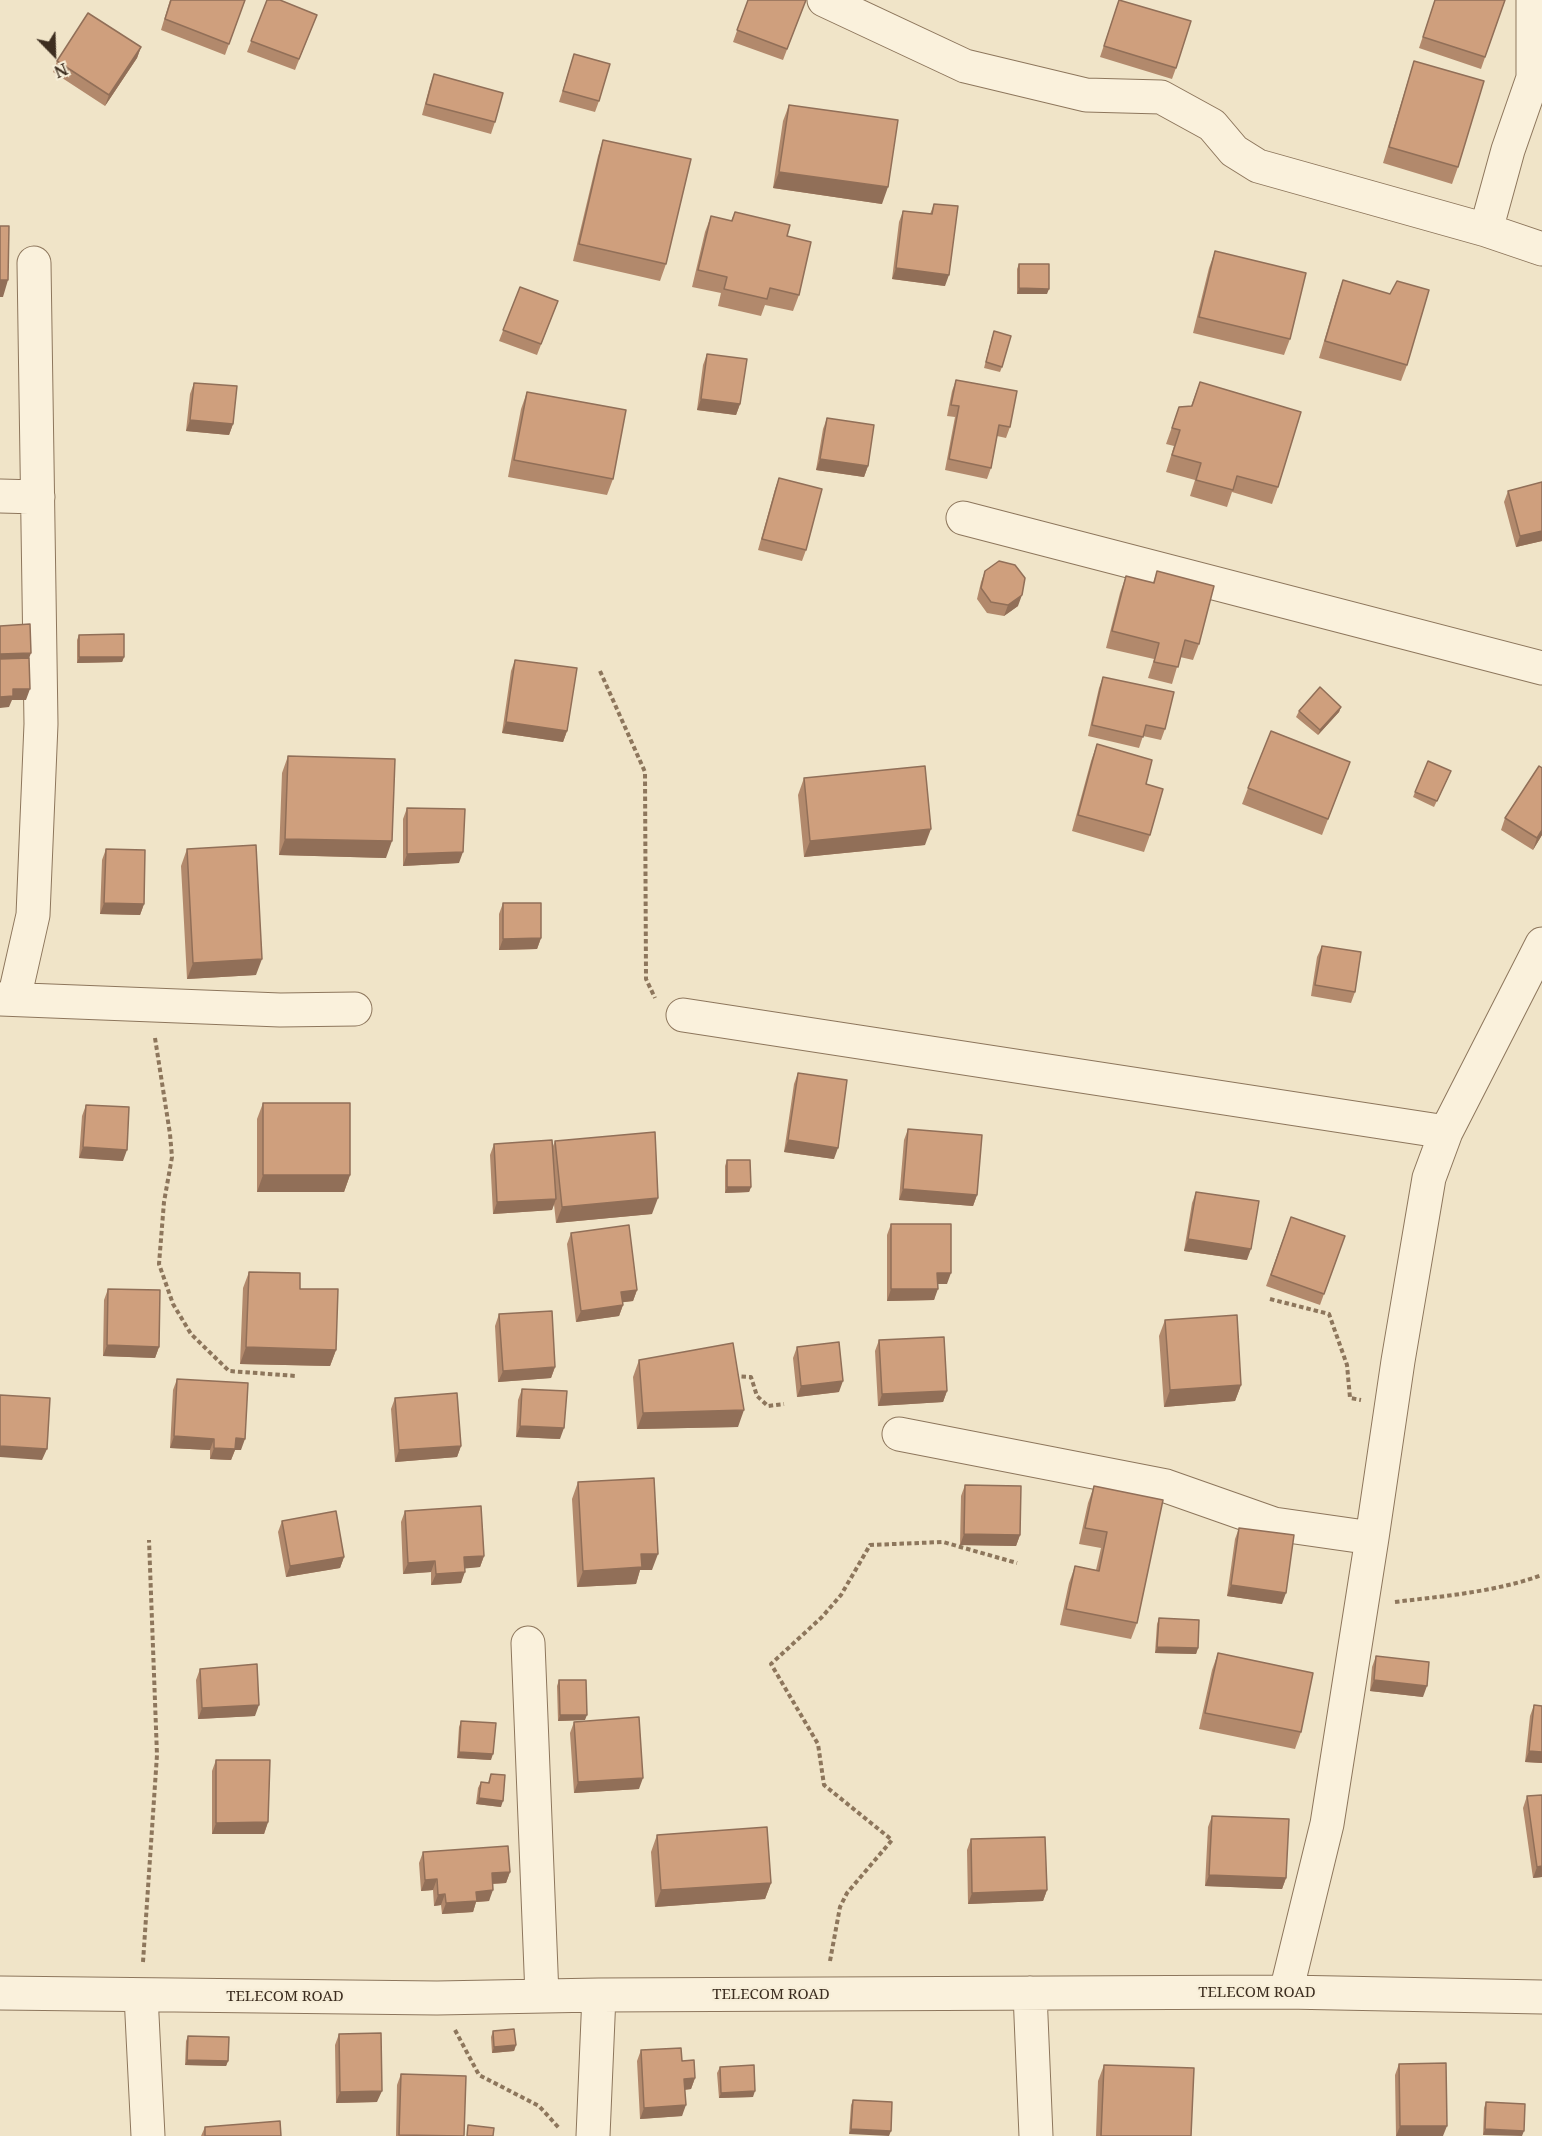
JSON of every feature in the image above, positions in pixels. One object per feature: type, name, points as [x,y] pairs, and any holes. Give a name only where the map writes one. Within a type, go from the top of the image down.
[{"type":"street","points":[[824,0],[965,66],[1086,95],[1161,97],[1212,124],[1234,151],[1258,166],[1486,230],[1542,249]]},
{"type":"street","points":[[1486,230],[1508,150],[1533,78],[1533,0]]},
{"type":"street","points":[[34,263],[41,724],[33,915],[7,999],[280,1010],[355,1009]]},
{"type":"street","points":[[0,496],[38,496]]},
{"type":"street","points":[[963,518],[1542,668]]},
{"type":"street","points":[[1286,1992],[1327,1824],[1391,1405],[1429,1178],[1446,1132],[1542,944]]},
{"type":"street","points":[[683,1015],[1446,1132]]},
{"type":"street","points":[[899,1434],[1166,1486],[1274,1524],[1372,1538]]},
{"type":"street","points":[[528,1642],[542,1996]]},
{"type":"street","name":"TELECOM ROAD","points":[[0,1993],[437,1998],[599,1995],[1286,1992],[1542,1997]]},
{"type":"street","points":[[1030,1994],[1036,2136]]},
{"type":"street","points":[[141,1995],[148,2136]]},
{"type":"street","points":[[593,2136],[599,1995]]},
{"type":"path","points":[[600,671],[645,772],[646,979],[659,1004],[683,1015]]},
{"type":"path","points":[[149,1005],[170,1134],[171,1156],[164,1202],[159,1264],[173,1304],[191,1334],[230,1371],[296,1376]]},
{"type":"path","points":[[1270,1299],[1329,1314],[1347,1365],[1350,1398],[1391,1405]]},
{"type":"path","points":[[724,1375],[751,1377],[757,1396],[768,1406],[784,1404]]},
{"type":"path","points":[[141,1995],[157,1755],[149,1540]]},
{"type":"path","points":[[824,1994],[840,1908],[847,1893],[892,1840],[824,1785],[818,1744],[771,1664],[822,1617],[841,1595],[870,1545],[943,1542],[1017,1563]]},
{"type":"path","points":[[1361,1606],[1452,1595],[1522,1583],[1542,1575]]},
{"type":"path","points":[[437,1998],[479,2075],[539,2106],[566,2136]]},
{"type":"building","points":[[171,0],[245,0],[229,44],[165,19]]},
{"type":"building","points":[[267,0],[280,0],[317,15],[299,59],[251,41]]},
{"type":"building","points":[[748,0],[806,0],[787,49],[737,30]]},
{"type":"building","points":[[1119,0],[1191,21],[1176,68],[1104,46]]},
{"type":"building","points":[[1435,0],[1505,0],[1485,57],[1423,37]]},
{"type":"building","points":[[88,13],[141,47],[109,95],[57,61]]},
{"type":"building","points":[[574,54],[610,64],[599,101],[563,91]]},
{"type":"building","points":[[1414,61],[1484,81],[1458,167],[1389,147]]},
{"type":"building","points":[[434,74],[503,93],[495,122],[426,104]]},
{"type":"building","points":[[789,105],[898,120],[888,187],[779,172]]},
{"type":"building","points":[[603,140],[691,159],[666,264],[579,244]]},
{"type":"building","points":[[934,204],[958,206],[949,275],[896,268],[903,211],[932,214]]},
{"type":"building","points":[[735,212],[790,225],[787,236],[811,242],[799,295],[770,288],[767,299],[724,289],[727,277],[698,270],[711,216],[732,221]]},
{"type":"building","points":[[0,226],[9,226],[8,280],[0,280]]},
{"type":"building","points":[[1215,251],[1306,273],[1290,339],[1199,317]]},
{"type":"building","points":[[1019,264],[1049,264],[1049,289],[1019,288]]},
{"type":"building","points":[[1343,280],[1390,294],[1397,281],[1429,290],[1407,365],[1325,341]]},
{"type":"building","points":[[520,287],[558,301],[541,344],[503,330]]},
{"type":"building","points":[[994,331],[1011,336],[1002,367],[986,362]]},
{"type":"building","points":[[707,354],[747,359],[740,404],[701,399]]},
{"type":"building","points":[[956,380],[1017,391],[1010,427],[999,425],[991,468],[949,459],[959,406],[951,405]]},
{"type":"building","points":[[1200,382],[1301,412],[1278,487],[1237,476],[1233,490],[1196,480],[1201,463],[1172,455],[1180,430],[1172,428],[1179,407],[1192,406]]},
{"type":"building","points":[[194,383],[237,386],[233,424],[190,420]]},
{"type":"building","points":[[527,392],[626,410],[613,479],[514,460]]},
{"type":"building","points":[[827,418],[874,425],[868,466],[820,459]]},
{"type":"building","points":[[779,478],[822,489],[806,550],[762,539]]},
{"type":"building","points":[[1542,482],[1542,531],[1520,536],[1508,491]]},
{"type":"building","points":[[999,561],[1015,565],[1025,578],[1022,595],[1008,605],[991,602],[981,588],[985,571]]},
{"type":"building","points":[[1157,571],[1214,586],[1199,644],[1185,640],[1178,667],[1154,662],[1159,643],[1112,631],[1126,576],[1154,583]]},
{"type":"building","points":[[30,624],[31,653],[0,654],[0,626]]},
{"type":"building","points":[[124,634],[124,657],[79,657],[79,635]]},
{"type":"building","points":[[29,658],[30,689],[13,689],[13,696],[0,697],[0,659]]},
{"type":"building","points":[[515,660],[577,668],[567,731],[506,722]]},
{"type":"building","points":[[1103,677],[1174,692],[1165,729],[1146,725],[1143,737],[1092,725]]},
{"type":"building","points":[[1320,687],[1341,707],[1320,730],[1299,711]]},
{"type":"building","points":[[1271,731],[1350,762],[1328,819],[1248,788]]},
{"type":"building","points":[[1097,744],[1152,760],[1146,784],[1163,789],[1150,835],[1078,815]]},
{"type":"building","points":[[288,756],[395,759],[392,841],[285,839]]},
{"type":"building","points":[[1428,761],[1451,771],[1437,801],[1415,792]]},
{"type":"building","points":[[925,766],[931,829],[810,841],[804,778]]},
{"type":"building","points":[[1539,766],[1542,768],[1542,830],[1537,838],[1505,818]]},
{"type":"building","points":[[407,808],[465,809],[463,852],[407,854]]},
{"type":"building","points":[[256,845],[262,959],[193,963],[187,849]]},
{"type":"building","points":[[106,849],[145,850],[144,904],[104,903]]},
{"type":"building","points":[[503,903],[541,903],[541,938],[503,939]]},
{"type":"building","points":[[1322,946],[1361,952],[1355,992],[1315,985]]},
{"type":"building","points":[[798,1073],[847,1080],[838,1148],[788,1140]]},
{"type":"building","points":[[263,1103],[350,1103],[350,1175],[263,1175]]},
{"type":"building","points":[[86,1105],[129,1107],[127,1150],[83,1147]]},
{"type":"building","points":[[908,1129],[982,1135],[977,1195],[903,1189]]},
{"type":"building","points":[[655,1132],[658,1198],[562,1207],[555,1141]]},
{"type":"building","points":[[552,1140],[556,1199],[497,1202],[494,1144]]},
{"type":"building","points":[[727,1160],[750,1160],[751,1187],[727,1187]]},
{"type":"building","points":[[1196,1192],[1259,1201],[1251,1249],[1188,1239]]},
{"type":"building","points":[[1291,1217],[1345,1236],[1324,1294],[1271,1275]]},
{"type":"building","points":[[891,1224],[951,1224],[951,1273],[937,1273],[938,1289],[891,1289]]},
{"type":"building","points":[[629,1225],[637,1290],[621,1292],[623,1305],[581,1311],[571,1233]]},
{"type":"building","points":[[249,1272],[300,1273],[300,1289],[338,1289],[336,1350],[246,1347]]},
{"type":"building","points":[[108,1289],[160,1290],[159,1347],[107,1345]]},
{"type":"building","points":[[552,1311],[555,1367],[503,1371],[499,1314]]},
{"type":"building","points":[[1237,1315],[1241,1385],[1170,1390],[1165,1320]]},
{"type":"building","points":[[944,1337],[947,1391],[882,1394],[879,1340]]},
{"type":"building","points":[[839,1342],[843,1381],[801,1386],[797,1347]]},
{"type":"building","points":[[733,1343],[744,1410],[643,1413],[639,1360]]},
{"type":"building","points":[[177,1379],[248,1383],[245,1439],[236,1438],[235,1449],[214,1448],[214,1439],[174,1436]]},
{"type":"building","points":[[522,1389],[567,1391],[564,1428],[520,1426]]},
{"type":"building","points":[[457,1393],[461,1446],[399,1450],[395,1398]]},
{"type":"building","points":[[0,1395],[50,1398],[47,1449],[0,1446]]},
{"type":"building","points":[[654,1478],[658,1554],[641,1554],[642,1567],[583,1571],[578,1482]]},
{"type":"building","points":[[965,1485],[1021,1486],[1020,1535],[964,1534]]},
{"type":"building","points":[[1094,1486],[1163,1500],[1137,1623],[1066,1609],[1075,1566],[1099,1571],[1107,1532],[1085,1528]]},
{"type":"building","points":[[481,1506],[484,1556],[464,1557],[465,1572],[436,1574],[435,1561],[408,1563],[405,1511]]},
{"type":"building","points":[[336,1511],[344,1557],[290,1566],[282,1521]]},
{"type":"building","points":[[1239,1528],[1294,1535],[1286,1593],[1231,1585]]},
{"type":"building","points":[[1159,1618],[1199,1620],[1198,1648],[1157,1647]]},
{"type":"building","points":[[1218,1653],[1313,1673],[1301,1732],[1205,1713]]},
{"type":"building","points":[[1376,1656],[1429,1662],[1427,1686],[1374,1680]]},
{"type":"building","points":[[257,1664],[259,1705],[202,1708],[200,1669]]},
{"type":"building","points":[[559,1680],[586,1680],[587,1715],[560,1715]]},
{"type":"building","points":[[1534,1705],[1542,1706],[1542,1752],[1529,1751]]},
{"type":"building","points":[[639,1717],[643,1778],[578,1782],[574,1722]]},
{"type":"building","points":[[461,1721],[496,1723],[493,1754],[459,1752]]},
{"type":"building","points":[[216,1760],[270,1760],[268,1822],[216,1823]]},
{"type":"building","points":[[491,1774],[505,1775],[503,1801],[479,1798],[481,1782],[489,1783]]},
{"type":"building","points":[[1542,1795],[1542,1866],[1537,1867],[1527,1796]]},
{"type":"building","points":[[1212,1816],[1289,1819],[1286,1878],[1209,1875]]},
{"type":"building","points":[[767,1827],[771,1883],[661,1890],[657,1835]]},
{"type":"building","points":[[1045,1837],[1047,1890],[972,1893],[971,1839]]},
{"type":"building","points":[[508,1846],[510,1872],[492,1873],[493,1890],[476,1892],[477,1901],[446,1903],[445,1894],[438,1895],[437,1879],[425,1880],[423,1852]]},
{"type":"building","points":[[514,2029],[516,2045],[494,2047],[493,2031]]},
{"type":"building","points":[[381,2033],[382,2091],[340,2092],[339,2034]]},
{"type":"building","points":[[188,2036],[229,2037],[228,2061],[187,2060]]},
{"type":"building","points":[[681,2048],[682,2061],[694,2060],[695,2078],[684,2079],[686,2105],[644,2108],[641,2050]]},
{"type":"building","points":[[1446,2063],[1447,2126],[1400,2126],[1399,2064]]},
{"type":"building","points":[[754,2065],[755,2091],[721,2093],[720,2067]]},
{"type":"building","points":[[1104,2065],[1194,2068],[1191,2136],[1101,2136]]},
{"type":"building","points":[[401,2074],[466,2076],[464,2136],[399,2135]]},
{"type":"building","points":[[853,2100],[892,2102],[891,2131],[851,2129]]},
{"type":"building","points":[[1486,2102],[1525,2104],[1524,2131],[1485,2129]]},
{"type":"building","points":[[280,2121],[281,2136],[205,2136],[205,2127]]},
{"type":"building","points":[[468,2125],[494,2128],[493,2136],[467,2136]]}]
